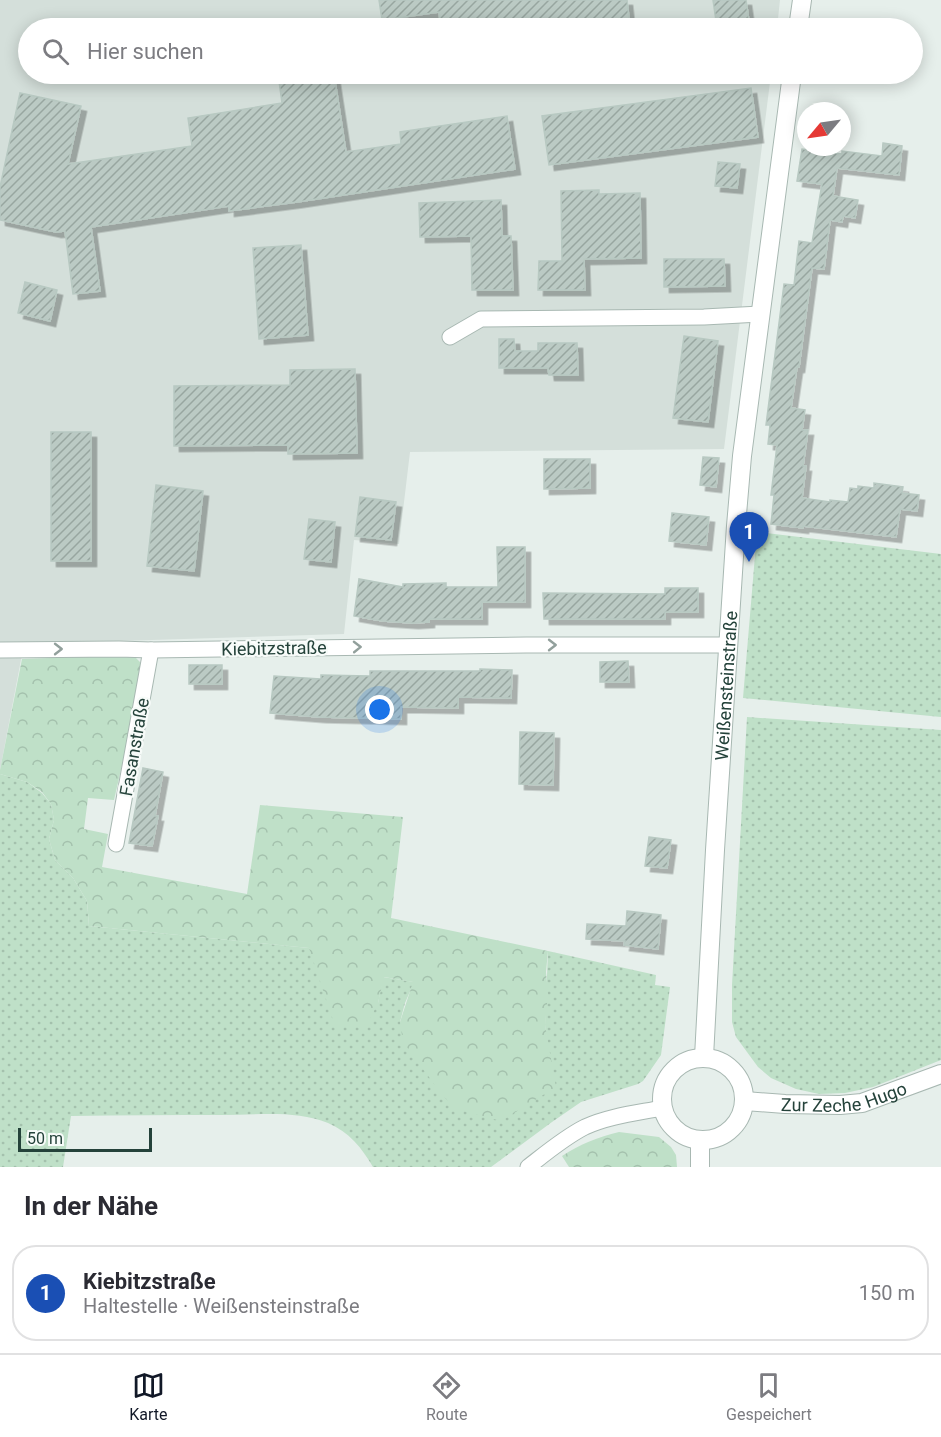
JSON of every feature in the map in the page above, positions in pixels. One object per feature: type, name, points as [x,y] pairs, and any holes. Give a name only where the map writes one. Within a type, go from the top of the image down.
[{"type":"street","points":[[799,18],[802,0]]},
{"type":"street","name":"Weißensteinstraße","points":[[704,1058],[714,861],[742,456],[791,84]]},
{"type":"street","points":[[450,337],[481,319],[704,317],[760,314]]},
{"type":"street","name":"Kiebitzstraße","points":[[0,650],[729,645]]},
{"type":"street","name":"Fasanstraße","points":[[116,844],[151,650]]},
{"type":"street","points":[[704,1058],[717,1060],[729,1066],[738,1076],[745,1101],[742,1114],[735,1126],[725,1135],[713,1140],[700,1141],[687,1138],[667,1121],[662,1108],[661,1095],[664,1083],[680,1064],[692,1059],[704,1058]]},
{"type":"street","name":"Zur Zeche Hugo","points":[[745,1101],[840,1106],[862,1103],[941,1074]]},
{"type":"street","points":[[528,1167],[586,1127],[606,1120],[662,1108]]},
{"type":"street","points":[[700,1141],[700,1167]]},
{"type":"shaded area","points":[[0,0],[780,0],[778,18],[18,18],[18,84],[770,84],[724,449],[410,452],[399,544],[354,540],[344,634],[24,644],[0,770]]},
{"type":"green space","points":[[757,532],[941,554],[941,717],[743,698]]},
{"type":"green space","points":[[133,655],[142,664],[143,673],[114,800],[88,798],[84,829],[108,834],[102,867],[247,894],[260,805],[403,817],[391,918],[548,951],[545,1025],[556,1087],[501,1121],[457,1109],[443,1096],[403,1042],[400,1022],[413,982],[384,977],[378,1003],[367,1025],[335,1026],[309,948],[89,926],[87,901],[73,878],[55,860],[49,839],[54,820],[51,804],[42,792],[27,782],[0,774],[0,770],[22,659]]},
{"type":"green space","points":[[747,717],[941,730],[941,1060],[873,1087],[845,1093],[819,1094],[796,1089],[771,1078],[758,1067],[736,1037],[732,1022],[732,985]]},
{"type":"green space","points":[[0,774],[27,782],[42,793],[51,804],[54,820],[49,839],[55,860],[73,878],[87,901],[89,926],[309,948],[378,1003],[383,977],[414,982],[400,1022],[547,1043],[545,1025],[548,951],[656,975],[655,985],[670,987],[661,1055],[643,1081],[581,1102],[491,1167],[373,1167],[354,1141],[328,1123],[303,1116],[263,1114],[71,1116],[63,1167],[0,1167]]},
{"type":"green space","points":[[619,1132],[659,1137],[671,1147],[676,1155],[677,1167],[569,1167],[562,1156],[589,1141]]},
{"type":"building","points":[[379,0],[627,0],[629,18],[440,18],[439,12],[382,18]]},
{"type":"building","points":[[713,0],[746,0],[749,18],[716,18]]},
{"type":"building","points":[[279,84],[336,84],[346,152],[401,144],[400,132],[507,116],[515,169],[297,202],[229,211],[229,206],[91,227],[100,291],[73,294],[65,231],[56,232],[0,220],[0,187],[20,93],[81,106],[68,164],[192,146],[188,118],[282,103]]},
{"type":"building","points":[[751,88],[758,137],[549,165],[542,116]]},
{"type":"building","points":[[883,143],[902,146],[899,175],[837,168],[833,196],[858,200],[855,218],[843,216],[842,222],[830,220],[824,269],[812,268],[799,367],[797,367],[791,408],[805,410],[802,430],[808,430],[803,466],[806,466],[802,498],[848,502],[850,488],[858,489],[858,486],[874,488],[874,483],[903,487],[902,493],[919,495],[917,511],[900,509],[896,537],[771,524],[774,495],[771,495],[777,445],[768,444],[770,425],[766,425],[784,284],[794,285],[799,241],[812,243],[822,184],[797,181],[801,156],[851,156],[851,152],[882,156]]},
{"type":"building","points":[[718,162],[740,164],[737,188],[715,186]]},
{"type":"building","points":[[599,190],[599,194],[640,193],[641,258],[584,259],[585,290],[538,290],[539,261],[562,261],[561,191]]},
{"type":"building","points":[[501,200],[502,236],[511,236],[513,290],[472,290],[471,236],[420,237],[419,203]]},
{"type":"building","points":[[301,245],[308,335],[259,339],[253,248]]},
{"type":"building","points":[[664,259],[724,259],[725,286],[664,287]]},
{"type":"building","points":[[25,282],[57,290],[50,321],[18,313]]},
{"type":"building","points":[[684,336],[718,341],[708,422],[673,418]]},
{"type":"building","points":[[499,339],[514,339],[515,351],[538,351],[538,343],[577,343],[578,375],[549,375],[548,368],[499,368]]},
{"type":"building","points":[[355,369],[357,453],[288,454],[288,445],[174,446],[174,386],[290,385],[290,370]]},
{"type":"building","points":[[51,432],[91,432],[91,561],[51,561]]},
{"type":"building","points":[[703,457],[719,458],[716,487],[700,485]]},
{"type":"building","points":[[544,459],[590,459],[590,488],[544,489]]},
{"type":"building","points":[[156,485],[203,491],[194,571],[147,566]]},
{"type":"building","points":[[360,497],[396,502],[391,540],[355,536]]},
{"type":"building","points":[[672,513],[709,517],[706,545],[669,541]]},
{"type":"building","points":[[309,519],[335,522],[331,562],[304,559]]},
{"type":"building","points":[[497,547],[525,547],[525,602],[482,602],[482,619],[429,619],[429,622],[413,623],[354,616],[359,579],[403,587],[403,584],[446,583],[446,587],[498,587]]},
{"type":"building","points":[[665,588],[698,588],[698,612],[665,612],[665,619],[544,619],[543,593],[665,594]]},
{"type":"building","points":[[628,661],[629,682],[600,682],[600,662]]},
{"type":"building","points":[[189,665],[222,665],[222,684],[189,684]]},
{"type":"building","points":[[480,669],[512,670],[511,698],[458,697],[458,708],[401,707],[401,719],[270,713],[274,676],[321,679],[321,675],[370,676],[370,671],[480,671]]},
{"type":"building","points":[[520,732],[554,733],[553,785],[519,784]]},
{"type":"building","points":[[143,768],[163,772],[152,846],[129,843]]},
{"type":"building","points":[[649,837],[671,840],[667,868],[645,866]]},
{"type":"building","points":[[627,911],[661,915],[658,949],[624,945],[625,941],[586,939],[587,924],[626,926]]},
{"type":"place","name":"Kiebitzstraße","points":[[749,562]]}]
